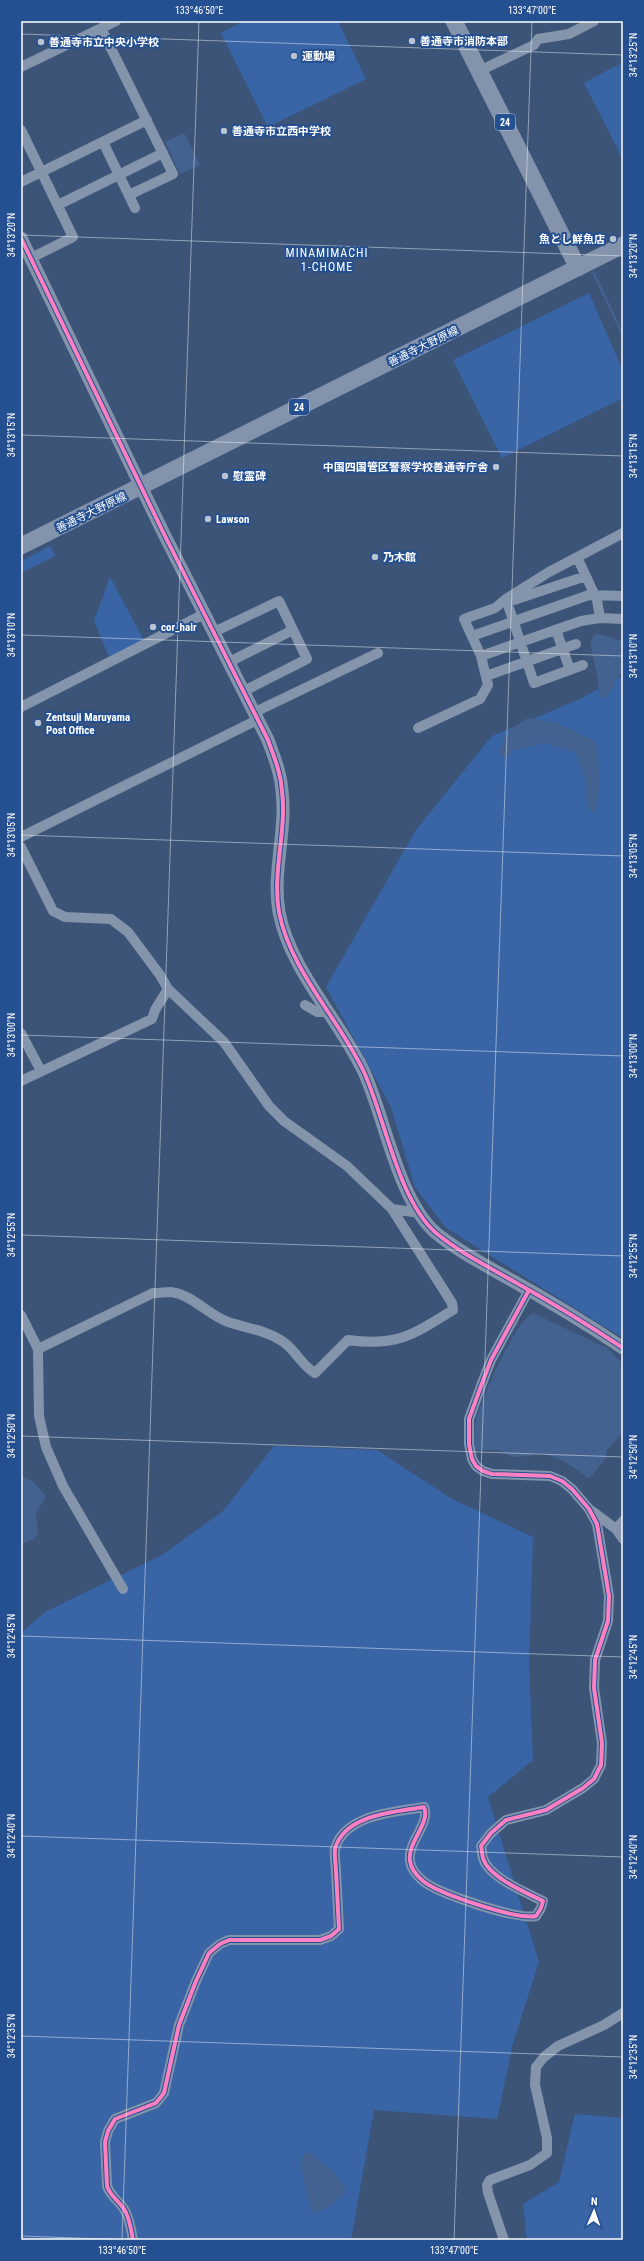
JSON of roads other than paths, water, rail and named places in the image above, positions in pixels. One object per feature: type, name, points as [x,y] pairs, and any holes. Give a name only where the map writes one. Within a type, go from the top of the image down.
[{"type":"main road","name":"24","points":[[454,21],[578,268]]},
{"type":"main road","name":"善通寺大野原線","points":[[21,546],[623,246]]},
{"type":"street","points":[[21,67],[116,21]]},
{"type":"street","points":[[479,71],[534,45],[538,40],[569,34],[594,21]]},
{"type":"street","points":[[101,28],[174,174],[129,194]]},
{"type":"street","points":[[21,182],[147,120]]},
{"type":"street","points":[[21,130],[73,236],[31,258]]},
{"type":"street","points":[[103,142],[135,208]]},
{"type":"street","points":[[58,205],[163,153]]},
{"type":"street","points":[[21,238],[204,614],[257,716],[279,769],[283,813],[277,883],[279,911],[284,933],[300,964],[363,1070],[378,1105],[403,1181],[420,1212],[435,1232],[467,1254],[623,1348]]},
{"type":"street","points":[[503,604],[549,572],[623,533]]},
{"type":"street","points":[[578,557],[595,596],[600,618]]},
{"type":"street","points":[[418,728],[480,699],[488,685],[482,656],[464,619],[586,576]]},
{"type":"street","points":[[472,636],[589,595],[623,596]]},
{"type":"street","points":[[214,632],[279,601],[307,659],[244,691]]},
{"type":"street","points":[[503,604],[515,622],[534,683],[583,665]]},
{"type":"street","points":[[21,707],[204,614]]},
{"type":"street","points":[[482,656],[581,621],[600,618],[623,618]]},
{"type":"street","points":[[229,662],[293,630]]},
{"type":"street","points":[[556,630],[570,670]]},
{"type":"street","points":[[486,676],[576,644]]},
{"type":"street","points":[[21,837],[378,653]]},
{"type":"street","points":[[21,847],[53,911],[65,917],[111,918],[128,932],[160,975],[168,989],[224,1042],[269,1106],[284,1121],[347,1166],[392,1209],[452,1303],[453,1310],[416,1333],[391,1342],[369,1343],[348,1340],[315,1373],[283,1341],[255,1328],[212,1315],[187,1297],[172,1292],[153,1293],[38,1349]]},
{"type":"street","points":[[21,1081],[152,1019],[155,1010],[168,989]]},
{"type":"street","points":[[305,1005],[317,1012],[328,1012]]},
{"type":"street","points":[[21,1033],[40,1071]]},
{"type":"street","points":[[392,1209],[420,1212]]},
{"type":"street","points":[[133,2240],[127,2213],[109,2193],[107,2186],[106,2142],[108,2131],[115,2119],[156,2103],[164,2093],[179,2025],[196,1981],[209,1953],[220,1944],[230,1940],[320,1940],[331,1936],[339,1929],[335,1850],[340,1838],[355,1824],[367,1818],[424,1807],[426,1816],[409,1851],[413,1870],[424,1882],[466,1900],[499,1911],[530,1918],[536,1916],[543,1901],[519,1890],[488,1867],[483,1859],[481,1846],[491,1833],[506,1820],[546,1810],[583,1788],[594,1779],[601,1765],[602,1743],[594,1688],[595,1660],[608,1621],[609,1596],[601,1538],[597,1524],[589,1509],[572,1489],[562,1481],[550,1476],[492,1474],[476,1466],[472,1459],[468,1431],[469,1419],[492,1360],[529,1290]]},
{"type":"street","points":[[21,1315],[38,1349],[39,1416],[46,1448],[63,1486],[123,1589]]},
{"type":"street","points":[[589,1509],[616,1529],[623,1539]]},
{"type":"street","points":[[616,1529],[623,1521]]},
{"type":"street","points":[[504,2240],[488,2193],[487,2185],[490,2180],[530,2165],[547,2153],[547,2138],[535,2085],[536,2067],[544,2057],[558,2046],[604,2025],[623,2013]]},
{"type":"waterway","points":[[593,272],[623,335]]},
{"type":"place","name":"善通寺市消防本部","points":[[412,41]]},
{"type":"place","name":"善通寺市立中央小学校","points":[[41,42]]},
{"type":"place","name":"運動場","points":[[294,56]]},
{"type":"place","name":"善通寺市立西中学校","points":[[224,131]]},
{"type":"place","name":"魚とし鮮魚店","points":[[613,239]]},
{"type":"place","name":"中国四国管区警察学校善通寺庁舎","points":[[496,467]]},
{"type":"place","name":"慰霊碑","points":[[225,476]]},
{"type":"place","name":"Lawson","points":[[208,519]]},
{"type":"place","name":"乃木館","points":[[375,557]]},
{"type":"place","name":"cor_hair","points":[[153,627]]},
{"type":"place","name":"Zentsuji Maruyama Post Office","points":[[38,723]]},
{"type":"district","name":"MINAMIMACHI 1-CHOME","points":[[327,260]]}]
